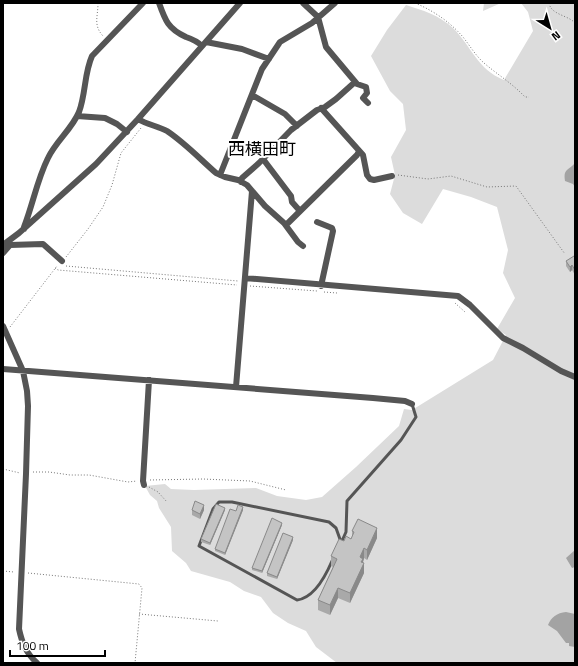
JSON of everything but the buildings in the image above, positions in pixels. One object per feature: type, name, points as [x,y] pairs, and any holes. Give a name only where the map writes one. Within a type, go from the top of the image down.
[{"type":"street","points":[[24,228],[48,157],[77,116],[84,96],[88,64],[94,53],[143,3]]},
{"type":"street","points":[[159,3],[164,19],[173,30],[204,44],[242,49],[269,58]]},
{"type":"street","points":[[3,253],[7,244],[96,164],[127,132],[240,3]]},
{"type":"street","points":[[303,3],[318,17],[326,47],[357,84],[366,87],[367,93],[363,98],[368,103]]},
{"type":"street","points":[[220,174],[262,69],[269,58],[280,42],[312,23],[335,3]]},
{"type":"street","points":[[240,182],[242,178],[264,159],[297,126],[317,110],[336,99],[356,82]]},
{"type":"street","points":[[252,95],[285,114],[297,126]]},
{"type":"street","points":[[322,108],[363,155],[367,175],[370,179],[374,180],[392,176]]},
{"type":"street","points":[[77,116],[105,118],[117,124],[127,132]]},
{"type":"street","points":[[138,119],[145,123],[155,125],[168,132],[216,173],[246,185],[286,225],[298,242],[303,246]]},
{"type":"street","points":[[286,225],[359,151]]},
{"type":"street","points":[[264,159],[291,196],[292,202],[300,211]]},
{"type":"street","points":[[236,387],[252,191]]},
{"type":"street","points":[[317,222],[332,228],[333,231],[321,286]]},
{"type":"street","points":[[7,244],[43,244],[62,262]]},
{"type":"street","points":[[245,283],[321,286],[458,296],[470,305],[503,338],[561,371],[575,377]]},
{"type":"street","points":[[4,328],[23,371],[28,391],[19,622],[21,639],[27,652],[37,663]]},
{"type":"street","points":[[3,369],[373,398],[406,401],[412,404]]},
{"type":"street","points":[[144,485],[149,380]]},
{"type":"lane","points":[[339,546],[346,532],[347,500],[401,440],[416,417],[412,404]]},
{"type":"lane","points":[[335,555],[326,574],[315,588],[302,599],[297,600],[199,546],[213,509],[219,502],[232,502],[328,522],[336,528],[341,542]]},
{"type":"path","points":[[98,3],[96,26],[106,40]]},
{"type":"path","points":[[415,3],[445,20],[462,36],[478,57],[513,85],[525,97],[529,97]]},
{"type":"path","points":[[549,3],[549,6],[555,12],[566,16],[575,24]]},
{"type":"path","points":[[4,328],[10,327],[55,268],[62,262],[88,229],[103,207],[112,185],[121,153],[145,123]]},
{"type":"path","points":[[392,176],[400,175],[428,179],[451,176],[488,187],[516,186],[565,254]]},
{"type":"path","points":[[62,262],[64,266],[337,293]]},
{"type":"path","points":[[55,268],[58,270],[245,283]]},
{"type":"path","points":[[453,301],[465,312]]},
{"type":"path","points":[[144,485],[158,492],[166,502]]},
{"type":"path","points":[[3,572],[139,584],[142,588],[135,663]]},
{"type":"path","points":[[139,614],[218,621]]},
{"type":"shaded area","points":[[484,3],[501,3],[483,11]]},
{"type":"shaded area","points":[[521,3],[575,3],[575,663],[337,663],[316,647],[306,631],[288,623],[273,613],[261,597],[244,591],[230,582],[191,571],[186,563],[172,551],[171,527],[159,508],[157,501],[150,495],[145,486],[165,484],[171,489],[194,490],[256,488],[277,496],[306,500],[322,497],[399,426],[404,409],[412,410],[493,360],[506,335],[497,329],[515,298],[503,273],[508,250],[497,207],[471,197],[443,189],[422,224],[403,213],[390,194],[395,175],[391,157],[406,130],[403,104],[390,91],[371,56],[387,30],[406,5],[448,23],[460,35],[481,64],[487,70],[504,80],[533,31],[528,12]]},
{"type":"shaded area","points":[[575,163],[575,187],[573,184],[565,181],[565,172]]},
{"type":"shaded area","points":[[575,550],[575,567],[572,568],[566,558]]},
{"type":"shaded area","points":[[566,612],[575,614],[575,647],[569,646],[569,643],[566,643],[557,631],[548,625],[555,616]]},
{"type":"district","name":"西横田町","points":[[262,149]]}]
